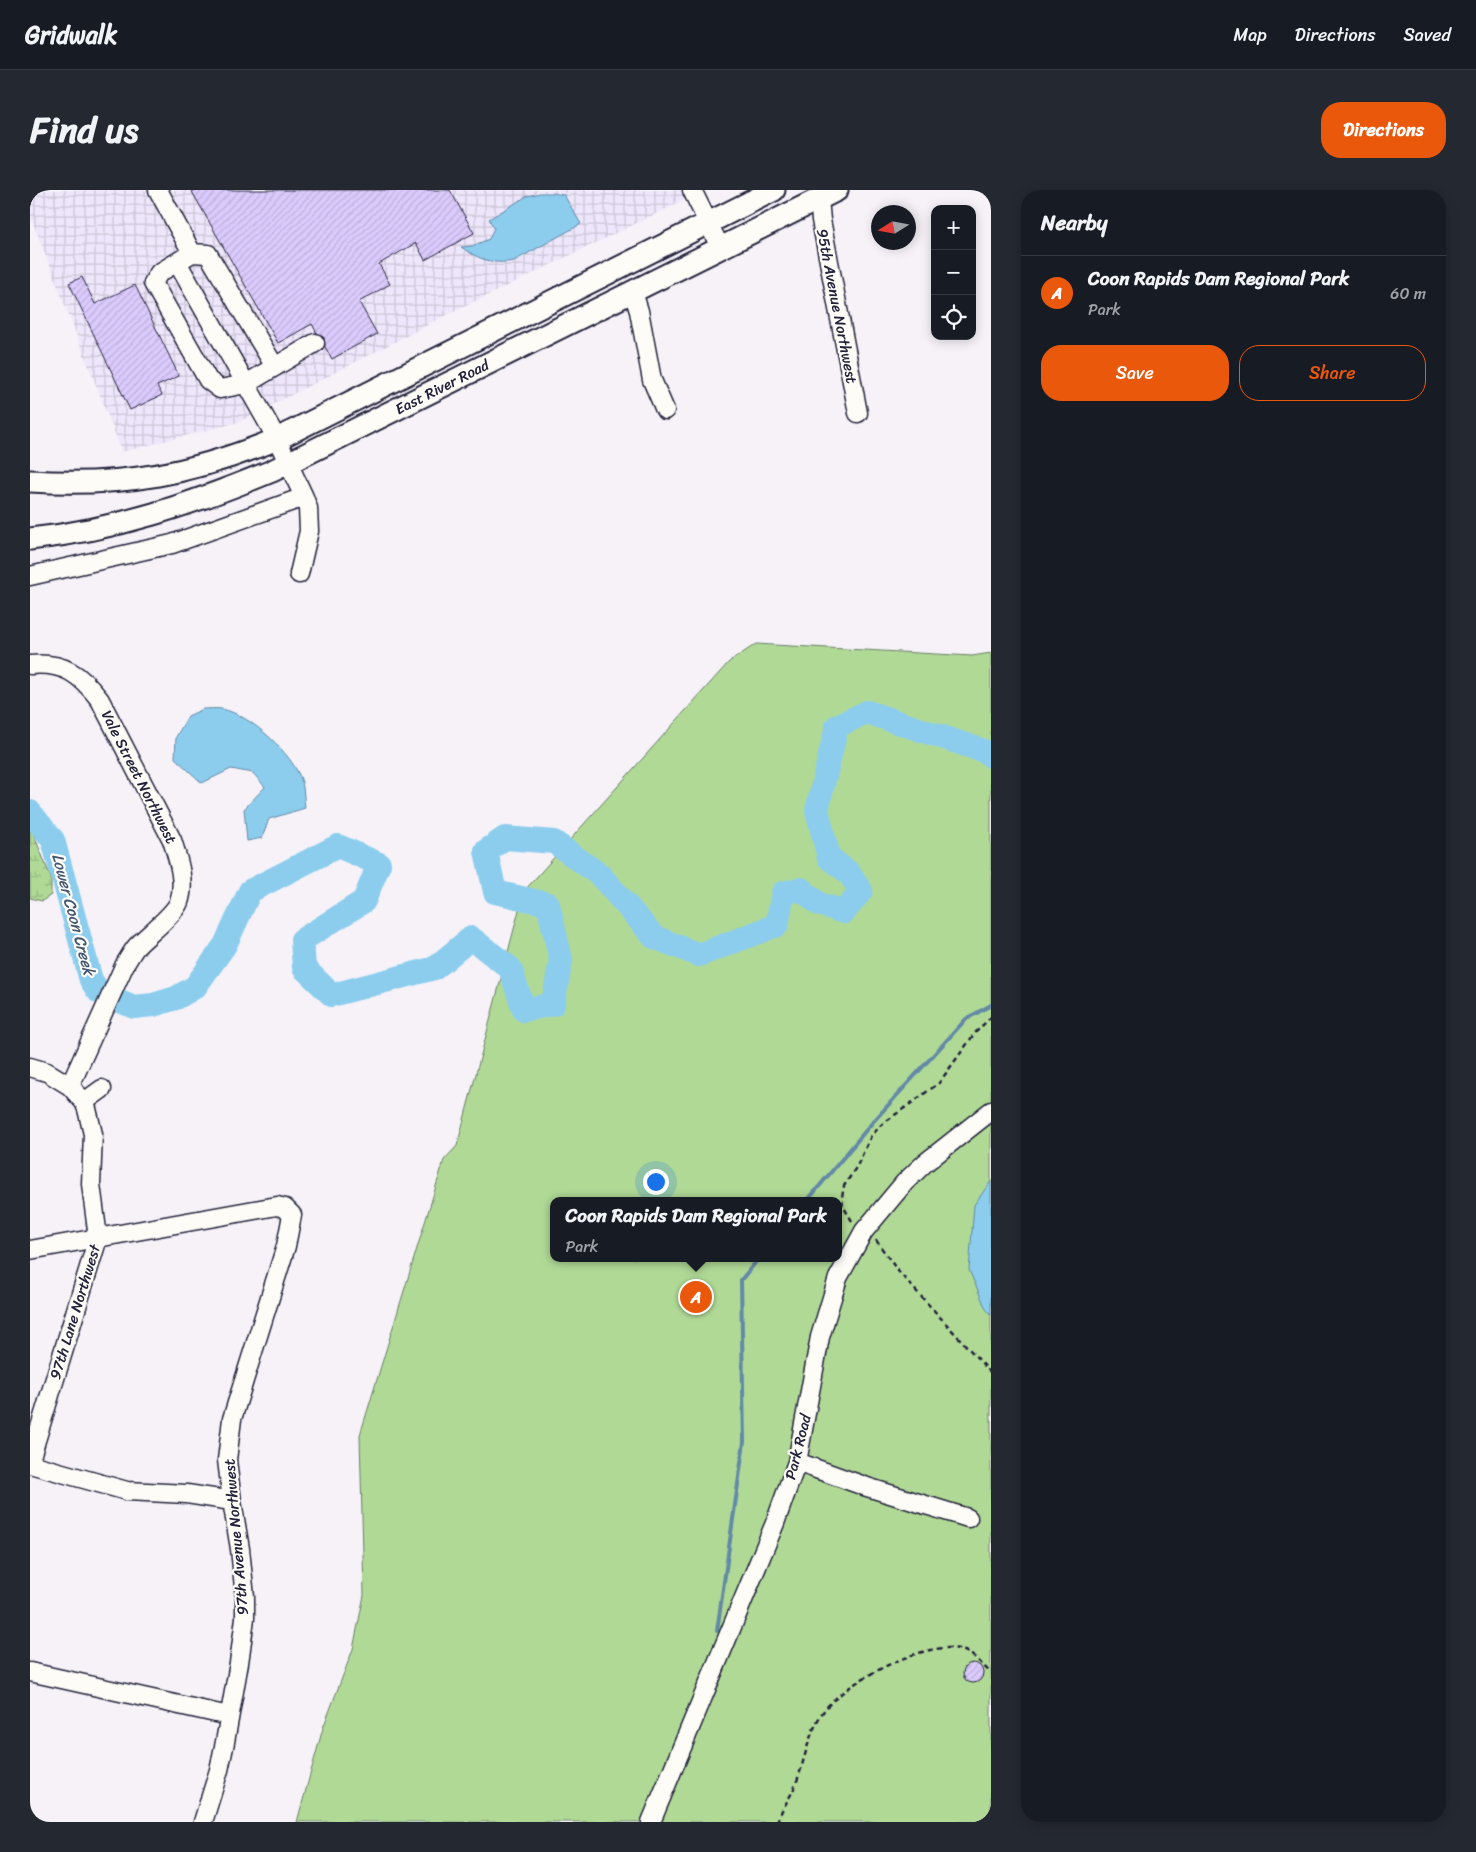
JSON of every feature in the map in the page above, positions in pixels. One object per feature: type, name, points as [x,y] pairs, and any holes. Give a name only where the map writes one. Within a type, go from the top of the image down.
[{"type":"main road","name":"East River Road","points":[[30,481],[93,483],[130,480],[166,475],[225,460],[277,439],[774,190]]},
{"type":"main road","name":"East River Road","points":[[30,539],[94,530],[167,510],[214,495],[289,463],[828,194]]},
{"type":"street","points":[[158,190],[185,257],[246,384],[277,439],[304,497],[308,508],[309,531],[299,574]]},
{"type":"street","points":[[692,190],[720,247]]},
{"type":"street","name":"95th Avenue Northwest","points":[[828,194],[821,220],[858,413]]},
{"type":"street","points":[[275,367],[208,254],[185,257],[158,272],[153,283],[165,307],[208,380],[220,389],[246,384],[275,367],[315,343]]},
{"type":"street","points":[[633,292],[639,311],[652,380],[665,410]]},
{"type":"street","points":[[30,576],[172,544],[304,497]]},
{"type":"street","name":"Vale Street Northwest","points":[[30,665],[59,666],[74,672],[89,685],[100,700],[172,840],[182,881],[179,902],[172,912],[134,949],[125,964],[70,1086]]},
{"type":"street","name":"97th Lane Northwest","points":[[30,1068],[47,1072],[70,1086],[84,1102],[90,1116],[92,1134],[91,1184],[98,1238],[30,1460]]},
{"type":"street","points":[[84,1102],[102,1089]]},
{"type":"street","name":"Park Road","points":[[651,1822],[775,1523],[797,1462],[823,1327],[838,1278],[853,1249],[874,1216],[905,1182],[925,1163],[991,1111]]},
{"type":"street","name":"97th Avenue Northwest","points":[[98,1238],[277,1206],[282,1206],[289,1211],[292,1222],[232,1419],[227,1460],[240,1549],[245,1597],[245,1618],[240,1662],[219,1770],[202,1822]]},
{"type":"street","points":[[30,1250],[98,1238]]},
{"type":"street","points":[[797,1462],[868,1487],[968,1518]]},
{"type":"street","points":[[30,1464],[127,1491],[187,1494],[232,1501]]},
{"type":"street","points":[[30,1672],[230,1716]]},
{"type":"path","points":[[777,1822],[797,1782],[814,1728],[827,1707],[870,1674],[899,1659],[948,1648],[967,1652],[991,1673]]},
{"type":"shaded area","points":[[30,190],[705,190],[443,317],[239,422],[122,452],[30,215]]},
{"type":"green space","points":[[756,644],[972,656],[991,653],[991,1822],[297,1822],[323,1728],[353,1649],[364,1595],[360,1435],[444,1160],[457,1146],[524,891],[729,662]]},
{"type":"green space","points":[[30,825],[51,878],[51,895],[42,901],[30,898]]},
{"type":"water","points":[[540,193],[564,195],[581,224],[514,261],[499,262],[486,260],[461,247],[472,246],[489,239],[494,228],[489,219],[527,196]]},
{"type":"water","points":[[203,709],[220,709],[233,713],[258,727],[270,737],[297,771],[303,785],[305,808],[269,819],[262,838],[247,841],[244,809],[265,787],[253,773],[231,769],[202,783],[175,758],[176,737],[188,716]]},
{"type":"water","points":[[991,1181],[991,1315],[986,1309],[969,1270],[974,1205]]},
{"type":"building","points":[[191,190],[450,190],[474,233],[425,260],[416,243],[379,264],[390,284],[359,302],[377,334],[332,359],[325,347],[324,338],[317,333],[312,324],[278,343]]},
{"type":"building","points":[[82,277],[95,304],[135,285],[179,376],[157,386],[162,395],[130,410],[69,283]]},
{"type":"building","points":[[973,1663],[980,1666],[983,1673],[980,1680],[973,1683],[966,1680],[963,1673],[966,1666]]},
{"type":"waterway","name":"Lower Coon Creek","points":[[30,812],[53,840],[91,980],[99,992],[134,1007],[153,1005],[176,998],[195,987],[225,945],[250,891],[338,846],[379,864],[364,901],[302,940],[304,968],[332,995],[435,968],[471,938],[510,968],[524,1010],[553,1004],[561,960],[548,904],[495,892],[486,851],[505,838],[554,842],[600,875],[654,937],[699,955],[777,925],[783,893],[801,889],[819,904],[844,912],[861,891],[848,872],[829,858],[817,810],[837,726],[867,712],[987,752],[991,756]]},
{"type":"waterway","points":[[810,1197],[872,1123],[966,1019],[991,1005]]},
{"type":"waterway","points":[[717,1631],[744,1442],[741,1280],[756,1262]]},
{"type":"place","name":"Coon Rapids Dam Regional Park","points":[[696,1297]]}]
